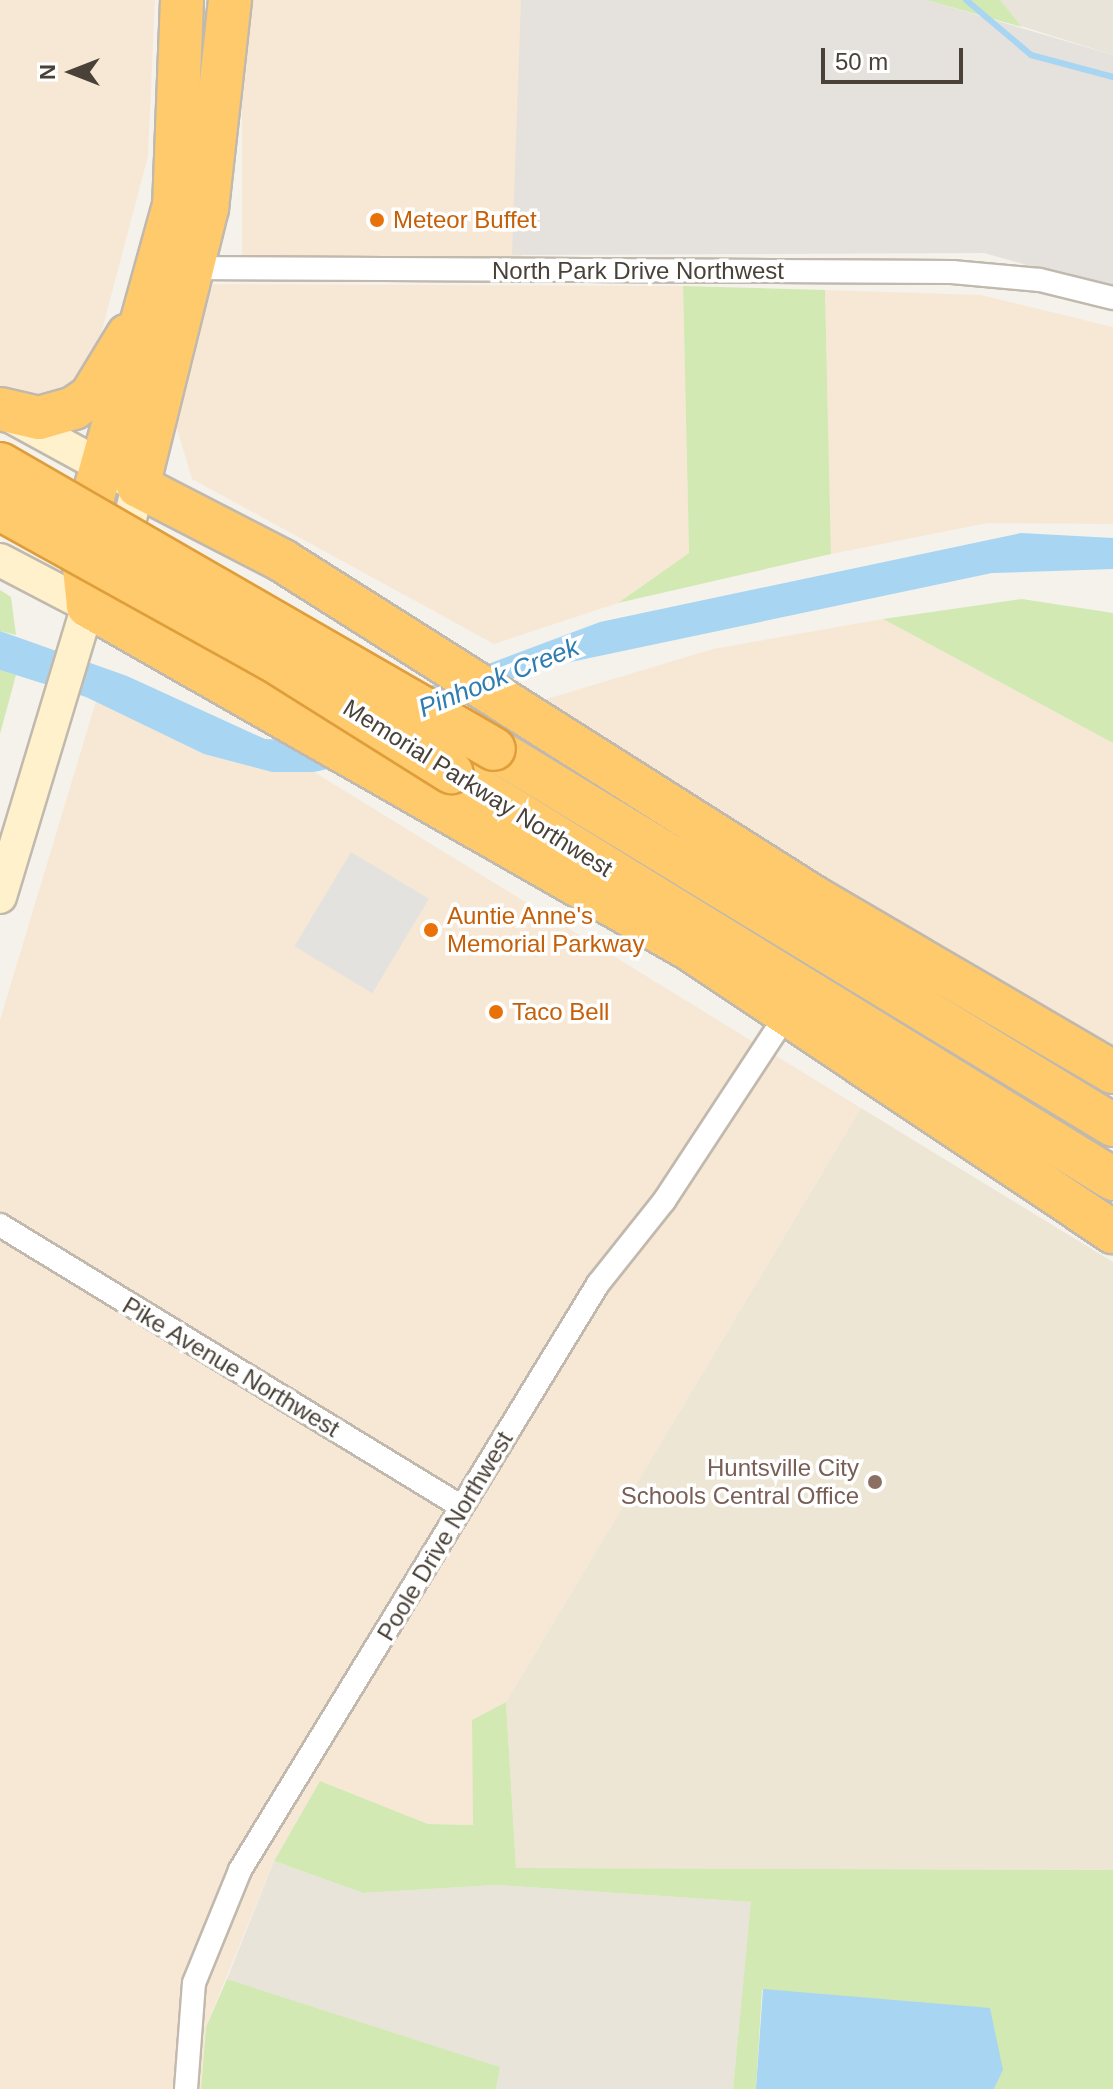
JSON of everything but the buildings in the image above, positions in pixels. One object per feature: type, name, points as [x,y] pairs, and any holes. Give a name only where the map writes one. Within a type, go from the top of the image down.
[{"type":"highway","points":[[0,410],[39,418],[91,396],[170,277],[182,132],[182,0]]},
{"type":"highway","points":[[230,0],[229,46],[120,478],[81,540],[83,622],[206,670],[691,950],[785,1017],[1113,1232]]},
{"type":"highway","name":"Memorial Parkway Northwest","points":[[0,464],[494,749],[1113,1125]]},
{"type":"highway","points":[[120,478],[283,561],[523,718],[1113,1072]]},
{"type":"highway","name":"Memorial Parkway Northwest","points":[[0,506],[271,659],[1113,1179]]},
{"type":"highway","points":[[206,670],[184,636],[183,607],[196,580],[225,566],[283,561]]},
{"type":"main road","points":[[0,410],[120,478]]},
{"type":"main road","points":[[0,419],[10,442],[0,506]]},
{"type":"main road","points":[[0,560],[83,622],[0,897]]},
{"type":"street","name":"North Park Drive Northwest","points":[[170,277],[952,272],[1040,280],[1113,298]]},
{"type":"street","name":"Poole Drive Northwest","points":[[186,2089],[204,1943],[240,1870],[598,1284],[664,1201],[785,1017]]},
{"type":"street","name":"Pike Avenue Northwest","points":[[0,1225],[462,1507]]},
{"type":"shaded area","points":[[0,0],[155,0],[148,156],[87,387],[34,402],[0,388]]},
{"type":"shaded area","points":[[242,0],[521,0],[521,259],[242,259]]},
{"type":"shaded area","points":[[521,0],[926,0],[1113,55],[1113,289],[984,253],[512,255]]},
{"type":"shaded area","points":[[999,0],[1113,0],[1113,55],[1021,26]]},
{"type":"shaded area","points":[[213,284],[683,286],[689,553],[618,603],[494,644],[192,479],[175,422]]},
{"type":"shaded area","points":[[825,290],[981,295],[1113,327],[1113,524],[988,523],[831,554]]},
{"type":"shaded area","points":[[883,619],[1113,743],[1113,1057],[540,701],[713,649]]},
{"type":"shaded area","points":[[96,701],[204,754],[272,772],[314,772],[861,1108],[506,1702],[472,1720],[474,1825],[428,1824],[320,1781],[274,1861],[206,2027],[201,2089],[0,2089],[0,1020]]},
{"type":"shaded area","points":[[351,852],[429,899],[372,993],[294,946]]},
{"type":"shaded area","name":"Huntsville City Schools Central Office","points":[[861,1108],[1113,1262],[1113,1870],[516,1868],[506,1702]]},
{"type":"shaded area","points":[[274,1861],[363,1893],[496,1885],[752,1902],[733,2089],[496,2089],[499,2067],[227,1979]]},
{"type":"green space","points":[[926,0],[1000,0],[1022,27]]},
{"type":"green space","points":[[683,286],[825,290],[831,554],[618,603],[689,553]]},
{"type":"green space","points":[[0,590],[11,597],[16,635],[0,631]]},
{"type":"green space","points":[[1022,599],[1113,613],[1113,743],[883,619]]},
{"type":"green space","points":[[0,670],[16,675],[0,734]]},
{"type":"green space","points":[[506,1702],[516,1868],[1113,1870],[1113,2089],[994,2089],[1003,2070],[762,1990],[756,2089],[733,2089],[751,1902],[496,1885],[363,1893],[274,1861],[320,1781],[428,1824],[473,1825],[472,1720]]},
{"type":"green space","points":[[227,1979],[500,2067],[496,2089],[201,2089],[206,2027]]},
{"type":"water","name":"Pinhook Creek","points":[[1021,533],[1113,538],[1113,569],[992,573],[528,671],[346,765],[314,772],[272,772],[204,754],[86,697],[0,670],[0,631],[127,676],[265,739],[286,740],[600,622]]},
{"type":"water","points":[[763,1989],[990,2008],[1003,2070],[994,2089],[756,2089]]},
{"type":"waterway","points":[[966,0],[1031,55],[1113,77]]},
{"type":"place","name":"Meteor Buffet","points":[[377,220]]},
{"type":"place","name":"Auntie Anne's Memorial Parkway","points":[[431,930]]},
{"type":"place","name":"Taco Bell","points":[[496,1012]]},
{"type":"place","name":"Huntsville City Schools Central Office","points":[[875,1482]]}]
